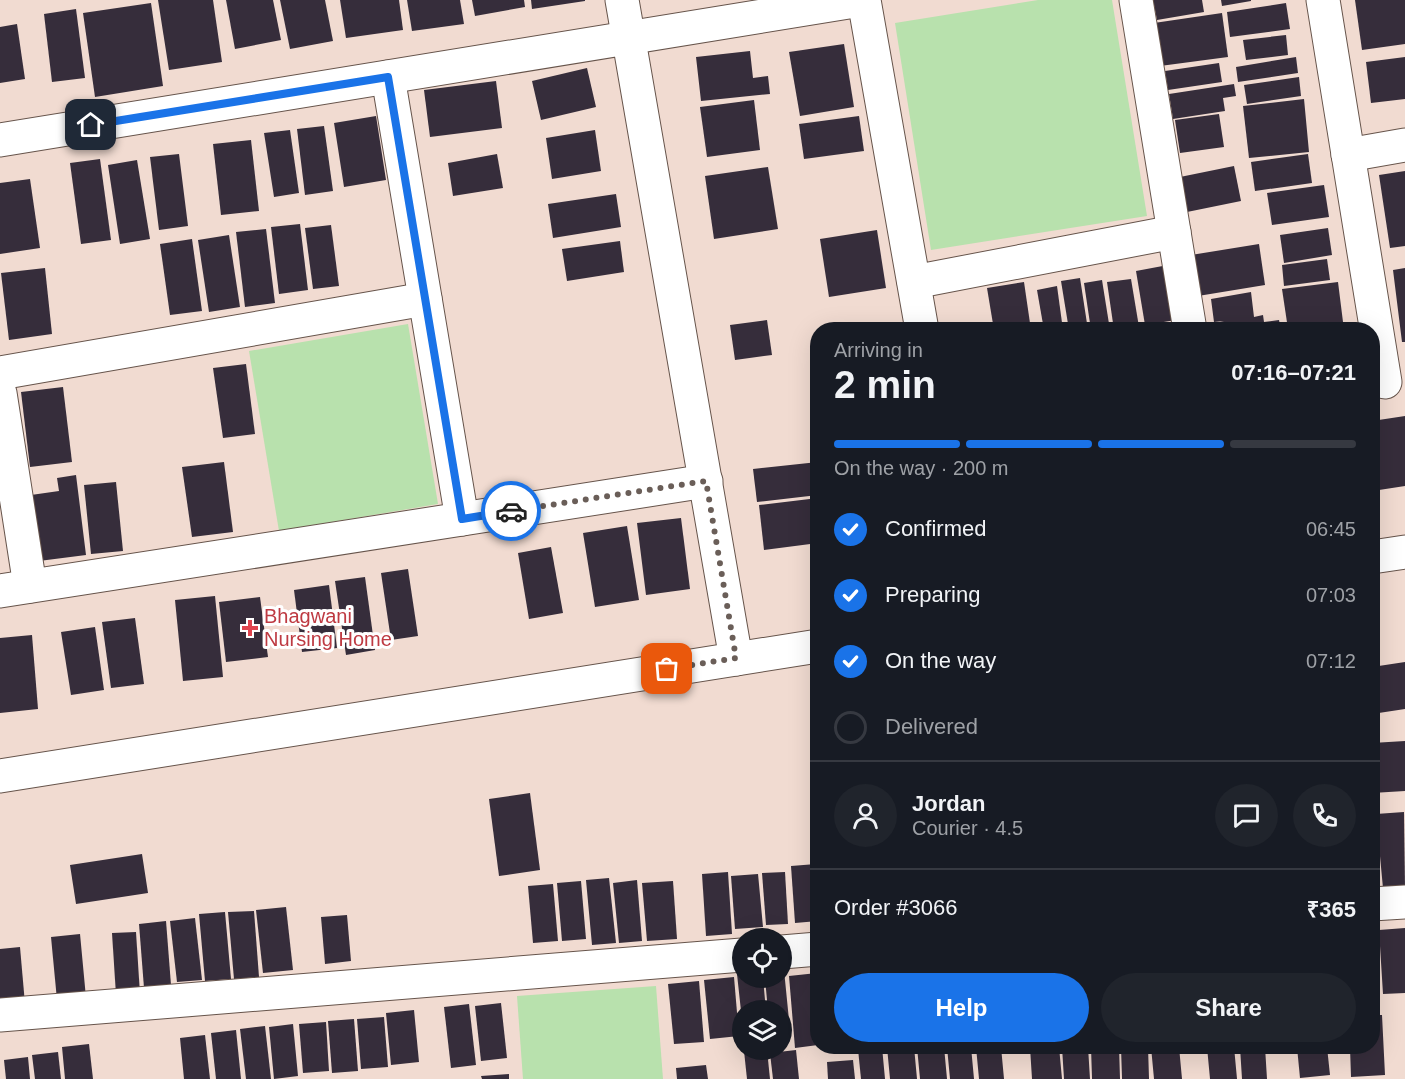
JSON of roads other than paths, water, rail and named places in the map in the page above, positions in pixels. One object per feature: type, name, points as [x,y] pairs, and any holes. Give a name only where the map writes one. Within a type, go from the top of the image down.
[{"type":"street","points":[[621,0],[736,658]]},
{"type":"street","points":[[0,140],[862,0],[921,322]]},
{"type":"street","points":[[1136,0],[1189,322]]},
{"type":"street","points":[[1323,0],[1378,322]]},
{"type":"street","points":[[388,77],[462,519]]},
{"type":"street","points":[[1348,155],[1405,145]]},
{"type":"street","points":[[914,282],[1174,232]]},
{"type":"street","points":[[0,373],[425,299]]},
{"type":"street","points":[[1380,336],[1388,381]]},
{"type":"street","points":[[0,393],[15,589],[706,481]]},
{"type":"street","points":[[1380,556],[1405,552]]},
{"type":"street","points":[[0,776],[810,647]]},
{"type":"street","points":[[1380,904],[1405,902]]},
{"type":"street","points":[[792,951],[810,950]]},
{"type":"street","points":[[0,1015],[732,956]]},
{"type":"place","name":"Bhagwani Nursing Home","points":[[250,628]]}]
